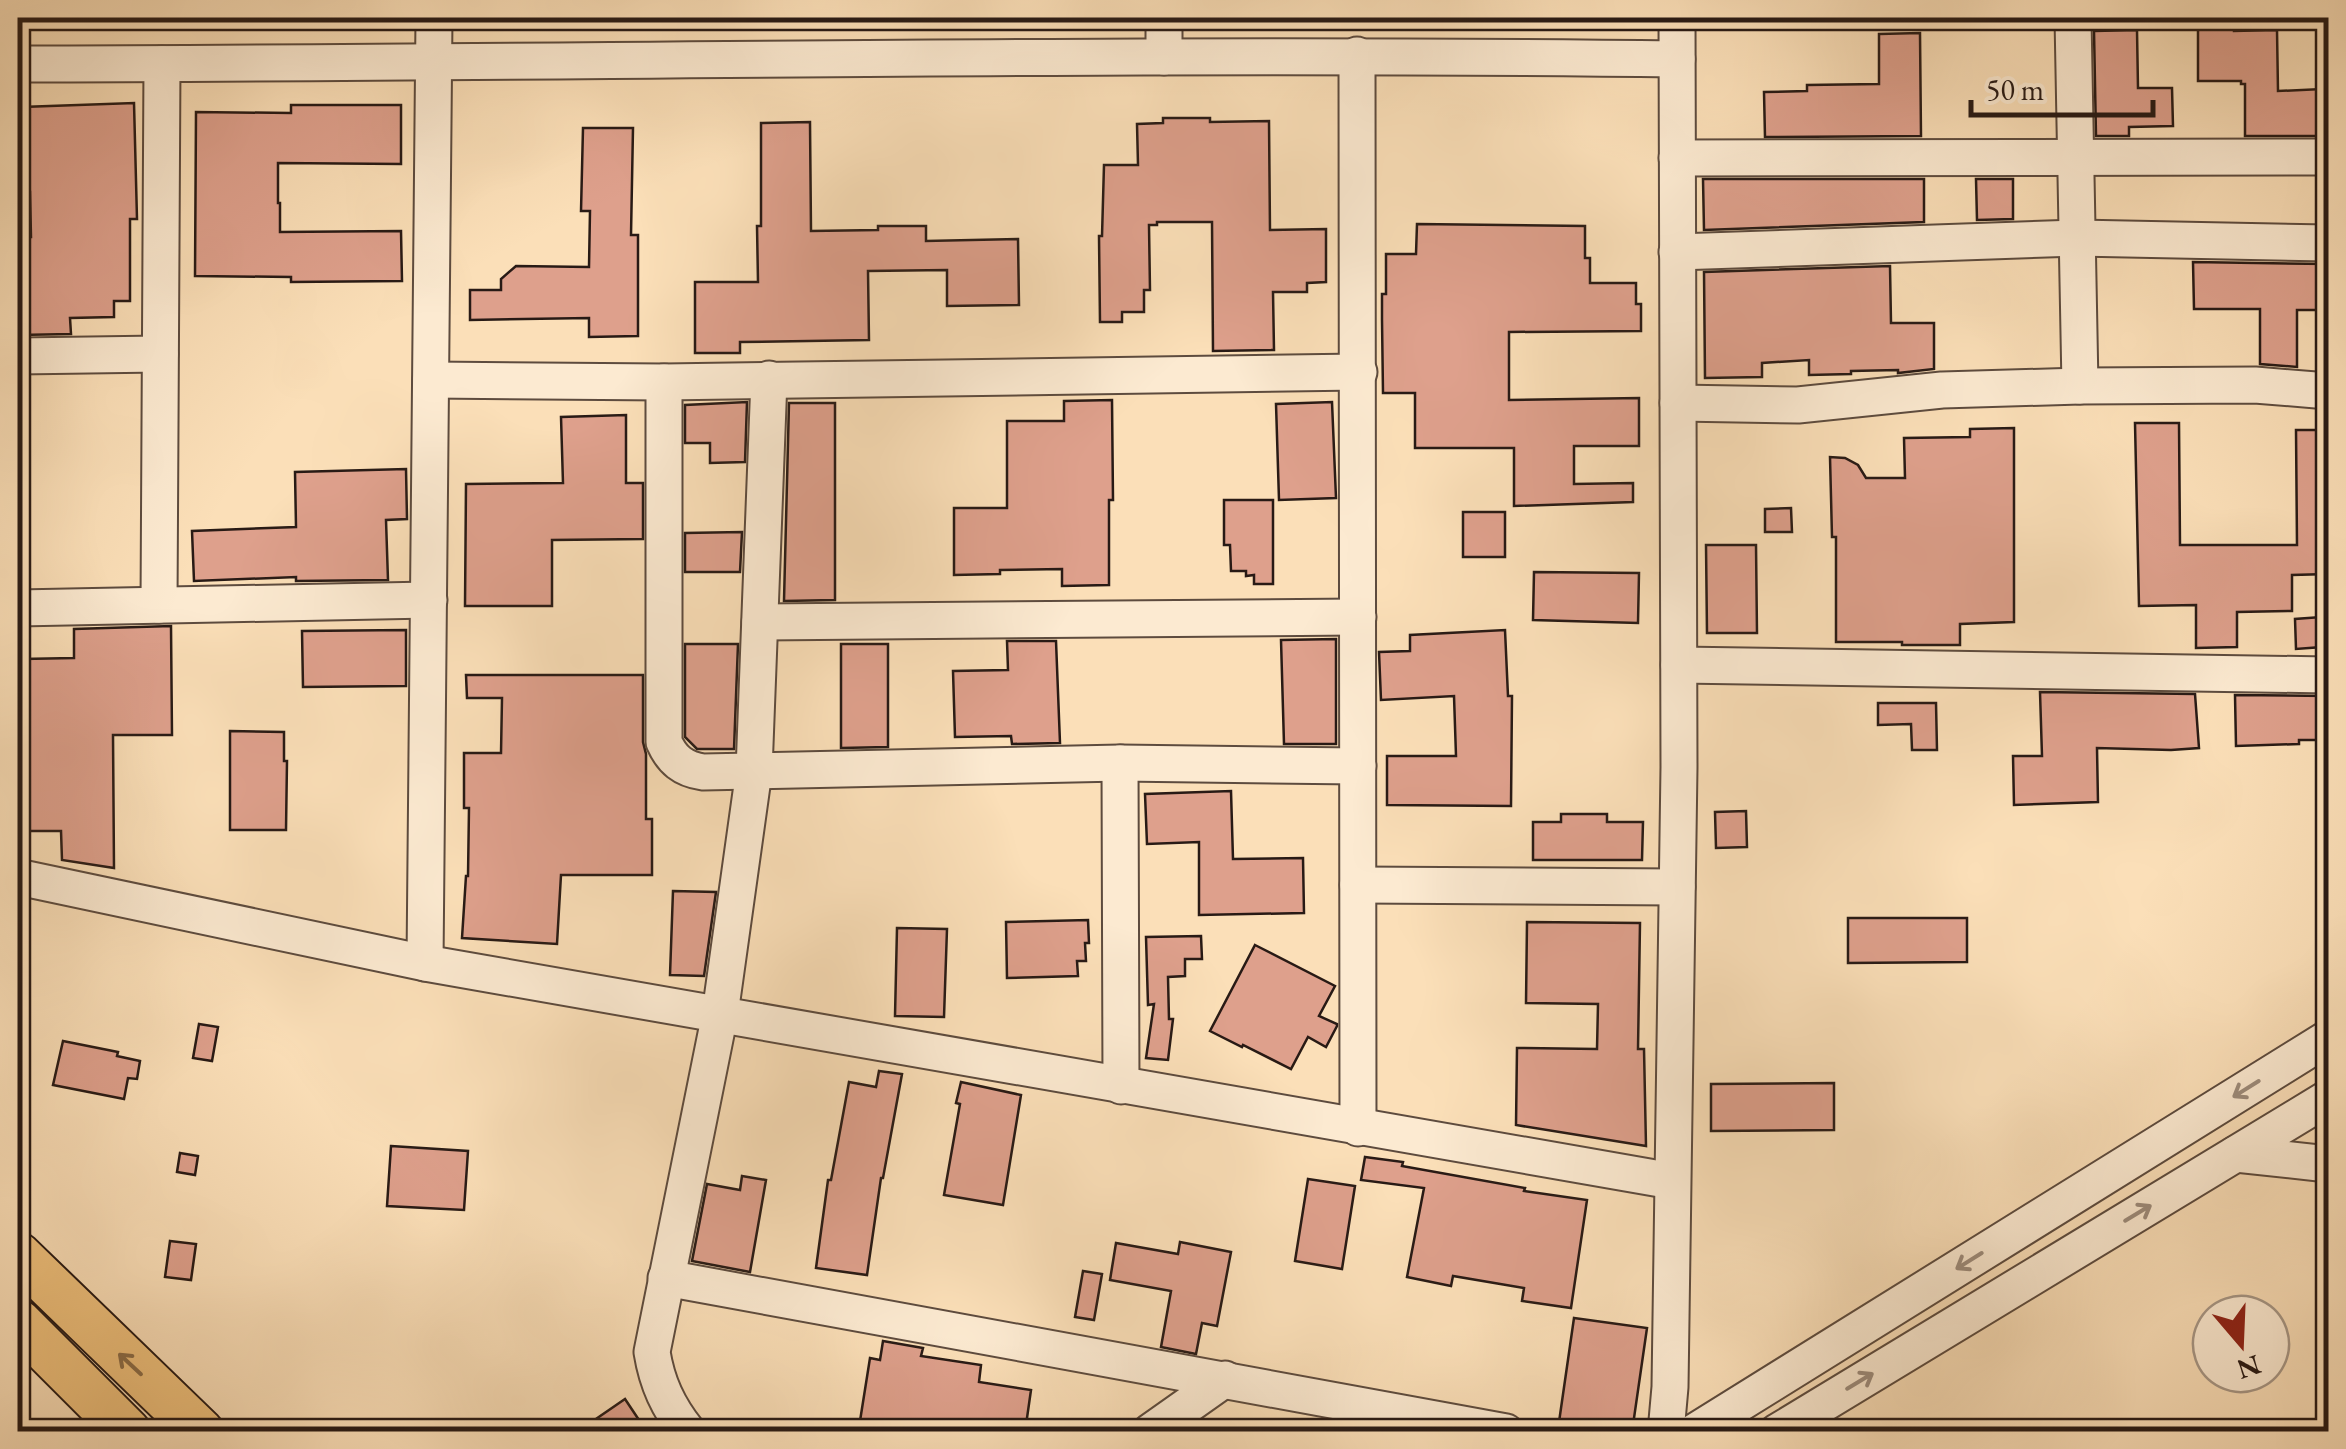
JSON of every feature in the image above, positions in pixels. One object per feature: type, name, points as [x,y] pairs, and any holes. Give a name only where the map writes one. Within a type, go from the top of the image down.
[{"type":"main road","points":[[18,1255],[201,1432]]},
{"type":"main road","points":[[18,1322],[128,1432]]},
{"type":"street","points":[[425,964],[434,18]]},
{"type":"street","points":[[1164,18],[1164,56]]},
{"type":"street","points":[[1666,1432],[1670,1387],[1679,665],[1676,18]]},
{"type":"street","points":[[2073,18],[2080,386]]},
{"type":"street","points":[[1357,55],[1358,1128]]},
{"type":"street","points":[[18,64],[1357,55],[1677,59]]},
{"type":"street","points":[[159,605],[162,64]]},
{"type":"street","points":[[1677,158],[2328,157]]},
{"type":"street","points":[[1678,252],[2077,238],[2328,243]]},
{"type":"street","points":[[18,356],[160,354]]},
{"type":"street","points":[[431,380],[664,382],[1359,372]]},
{"type":"street","points":[[688,1432],[660,1386],[652,1352],[720,1014],[754,771],[768,379]]},
{"type":"street","points":[[664,382],[664,742],[676,761],[693,771],[1120,763],[1358,766]]},
{"type":"street","points":[[1678,403],[1798,405],[1942,390],[2080,386],[2254,386],[2328,391]]},
{"type":"street","points":[[18,608],[429,600]]},
{"type":"street","points":[[760,622],[1358,617]]},
{"type":"street","points":[[1679,665],[2328,674]]},
{"type":"street","points":[[1120,763],[1121,1086]]},
{"type":"street","points":[[18,877],[425,964],[1672,1182]]},
{"type":"street","points":[[1358,886],[1677,887]]},
{"type":"street","points":[[1694,1432],[2328,1038]]},
{"type":"street","points":[[1776,1432],[2328,1098]]},
{"type":"street","points":[[2236,1154],[2328,1164]]},
{"type":"street","points":[[666,1278],[1506,1432]]},
{"type":"street","points":[[1150,1432],[1225,1380]]},
{"type":"building","points":[[2198,29],[2277,30],[2278,91],[2322,89],[2324,136],[2245,136],[2245,84],[2198,81]]},
{"type":"building","points":[[2137,30],[2138,88],[2172,88],[2173,126],[2129,127],[2129,136],[2096,136],[2094,31]]},
{"type":"building","points":[[1920,33],[1921,136],[1765,137],[1764,92],[1807,91],[1807,85],[1879,84],[1879,34]]},
{"type":"building","points":[[134,103],[137,219],[130,219],[130,301],[114,301],[114,317],[70,318],[71,334],[19,335],[18,237],[31,237],[30,192],[24,192],[22,107]]},
{"type":"building","points":[[291,105],[401,105],[401,164],[278,163],[278,203],[280,232],[401,231],[402,281],[291,282],[291,277],[195,276],[196,112],[291,113]]},
{"type":"building","points":[[1163,118],[1269,121],[1270,230],[1326,229],[1326,282],[1307,283],[1307,292],[1273,292],[1274,350],[1213,351],[1212,222],[1149,225],[1150,290],[1144,290],[1144,312],[1122,312],[1122,322],[1100,322],[1099,236],[1104,165],[1138,165],[1137,124],[1163,123]]},
{"type":"building","points":[[810,122],[811,231],[926,226],[926,241],[1018,239],[1019,305],[947,306],[947,270],[868,271],[869,340],[740,342],[740,353],[695,353],[695,282],[758,282],[761,123]]},
{"type":"building","points":[[583,128],[633,128],[631,235],[638,235],[638,336],[589,337],[589,318],[470,320],[470,290],[501,290],[501,279],[516,266],[589,267],[590,211],[581,211]]},
{"type":"building","points":[[1703,179],[1924,179],[1924,222],[1704,230]]},
{"type":"building","points":[[1976,179],[2013,179],[2013,219],[1977,220]]},
{"type":"building","points":[[1417,224],[1585,226],[1590,283],[1636,283],[1641,331],[1509,332],[1509,400],[1639,398],[1639,446],[1574,446],[1574,484],[1633,483],[1633,502],[1514,506],[1514,448],[1415,448],[1415,393],[1383,393],[1382,294],[1386,294],[1386,254],[1416,254]]},
{"type":"building","points":[[2193,262],[2328,264],[2328,310],[2297,310],[2297,367],[2260,364],[2260,309],[2194,309]]},
{"type":"building","points":[[1890,266],[1891,323],[1934,323],[1934,369],[1809,375],[1809,360],[1762,363],[1762,377],[1705,378],[1704,272]]},
{"type":"building","points":[[1112,400],[1109,585],[1062,586],[1062,569],[954,575],[954,508],[1007,508],[1007,421],[1064,421],[1064,401]]},
{"type":"building","points":[[747,402],[745,462],[710,463],[710,443],[685,443],[685,405]]},
{"type":"building","points":[[1332,402],[1336,498],[1279,500],[1276,404]]},
{"type":"building","points":[[789,403],[835,403],[835,600],[784,601]]},
{"type":"building","points":[[626,415],[626,483],[643,483],[643,539],[552,540],[552,606],[465,606],[466,484],[563,483],[561,417]]},
{"type":"building","points":[[2135,423],[2179,423],[2180,545],[2297,545],[2296,430],[2328,430],[2328,574],[2292,575],[2292,611],[2237,612],[2237,647],[2196,648],[2196,605],[2139,606]]},
{"type":"building","points":[[2014,428],[2014,622],[1960,624],[1960,645],[1836,642],[1836,537],[1832,537],[1830,457],[1845,458],[1858,465],[1866,478],[1905,478],[1904,438],[1970,437],[1970,429]]},
{"type":"building","points":[[406,469],[407,519],[386,520],[388,580],[296,581],[296,577],[194,581],[192,531],[296,527],[295,472]]},
{"type":"building","points":[[1224,500],[1273,500],[1273,584],[1254,584],[1254,575],[1231,571],[1230,545],[1224,545]]},
{"type":"building","points":[[1791,508],[1792,532],[1765,532],[1765,509]]},
{"type":"building","points":[[1463,512],[1505,512],[1505,557],[1463,557]]},
{"type":"building","points":[[742,532],[740,572],[685,572],[685,533]]},
{"type":"building","points":[[1706,545],[1756,545],[1757,633],[1707,633]]},
{"type":"building","points":[[1534,572],[1639,573],[1638,623],[1533,620]]},
{"type":"building","points":[[2321,617],[2322,647],[2296,649],[2295,619]]},
{"type":"building","points":[[171,626],[172,735],[113,735],[114,868],[62,860],[61,831],[18,831],[18,672],[22,672],[22,659],[74,658],[74,629]]},
{"type":"building","points":[[406,630],[406,686],[303,687],[302,631]]},
{"type":"building","points":[[1505,630],[1508,696],[1512,696],[1511,806],[1387,805],[1387,756],[1456,756],[1454,696],[1381,700],[1379,652],[1410,651],[1410,635]]},
{"type":"building","points":[[1336,639],[1336,744],[1284,744],[1281,640]]},
{"type":"building","points":[[1007,641],[1056,641],[1060,743],[1012,744],[1011,736],[955,737],[953,671],[1008,670]]},
{"type":"building","points":[[685,644],[738,644],[734,749],[697,749],[685,737]]},
{"type":"building","points":[[841,644],[888,644],[888,747],[841,748]]},
{"type":"building","points":[[466,675],[643,675],[646,819],[652,819],[652,875],[561,875],[557,944],[462,938],[469,808],[464,808],[464,753],[501,753],[502,698],[467,698]]},
{"type":"building","points":[[2040,692],[2195,694],[2199,748],[2097,748],[2098,802],[2014,805],[2013,756],[2042,756]]},
{"type":"building","points":[[2235,695],[2328,696],[2328,740],[2236,746]]},
{"type":"building","points":[[1878,703],[1936,703],[1937,750],[1912,750],[1911,724],[1878,725]]},
{"type":"building","points":[[230,731],[284,732],[286,830],[230,830]]},
{"type":"building","points":[[1231,791],[1233,859],[1303,858],[1304,913],[1199,915],[1199,842],[1147,844],[1145,794]]},
{"type":"building","points":[[1746,811],[1747,847],[1716,848],[1715,812]]},
{"type":"building","points":[[1561,814],[1607,814],[1607,822],[1643,822],[1642,860],[1533,860],[1533,822],[1561,822]]},
{"type":"building","points":[[673,891],[716,892],[704,976],[670,975]]},
{"type":"building","points":[[1848,918],[1967,918],[1967,962],[1848,963]]},
{"type":"building","points":[[1088,920],[1086,961],[1077,961],[1078,976],[1007,978],[1006,922]]},
{"type":"building","points":[[1527,922],[1640,923],[1638,1049],[1644,1049],[1646,1146],[1516,1125],[1517,1048],[1597,1049],[1598,1004],[1526,1003]]},
{"type":"building","points":[[897,928],[947,929],[944,1017],[895,1016]]},
{"type":"building","points":[[1201,936],[1202,959],[1185,959],[1185,976],[1168,977],[1169,1019],[1173,1019],[1168,1060],[1146,1058],[1154,1004],[1148,1005],[1146,937]]},
{"type":"building","points":[[1255,945],[1335,986],[1319,1016],[1337,1024],[1326,1047],[1308,1037],[1291,1069],[1210,1031]]},
{"type":"building","points":[[199,1024],[218,1027],[212,1061],[193,1058]]},
{"type":"building","points":[[63,1041],[118,1052],[117,1056],[140,1061],[137,1079],[128,1078],[124,1099],[53,1085]]},
{"type":"building","points":[[879,1071],[902,1074],[867,1275],[816,1268],[828,1180],[849,1082],[876,1087]]},
{"type":"building","points":[[961,1082],[1021,1095],[1003,1205],[944,1195]]},
{"type":"building","points":[[1834,1083],[1834,1130],[1711,1131],[1711,1084]]},
{"type":"building","points":[[391,1146],[468,1151],[464,1210],[387,1206]]},
{"type":"building","points":[[180,1153],[198,1156],[195,1175],[177,1172]]},
{"type":"building","points":[[1365,1157],[1525,1188],[1524,1191],[1587,1200],[1571,1308],[1522,1301],[1524,1288],[1453,1276],[1451,1286],[1407,1277],[1424,1188],[1361,1180]]},
{"type":"building","points":[[742,1176],[766,1180],[750,1272],[692,1261],[707,1184],[740,1190]]},
{"type":"building","points":[[1308,1179],[1355,1186],[1342,1269],[1295,1261]]},
{"type":"building","points":[[170,1241],[196,1244],[191,1280],[165,1277]]},
{"type":"building","points":[[1180,1242],[1231,1252],[1217,1326],[1202,1323],[1196,1354],[1161,1347],[1171,1291],[1110,1280],[1116,1243],[1178,1254]]},
{"type":"building","points":[[1083,1271],[1102,1274],[1094,1320],[1075,1317]]},
{"type":"building","points":[[1574,1318],[1647,1328],[1632,1432],[1558,1429]]},
{"type":"building","points":[[883,1341],[923,1348],[921,1356],[981,1365],[979,1382],[1031,1390],[1025,1432],[923,1432],[860,1421],[870,1358],[880,1360]]},
{"type":"building","points":[[625,1399],[647,1432],[577,1432]]}]
